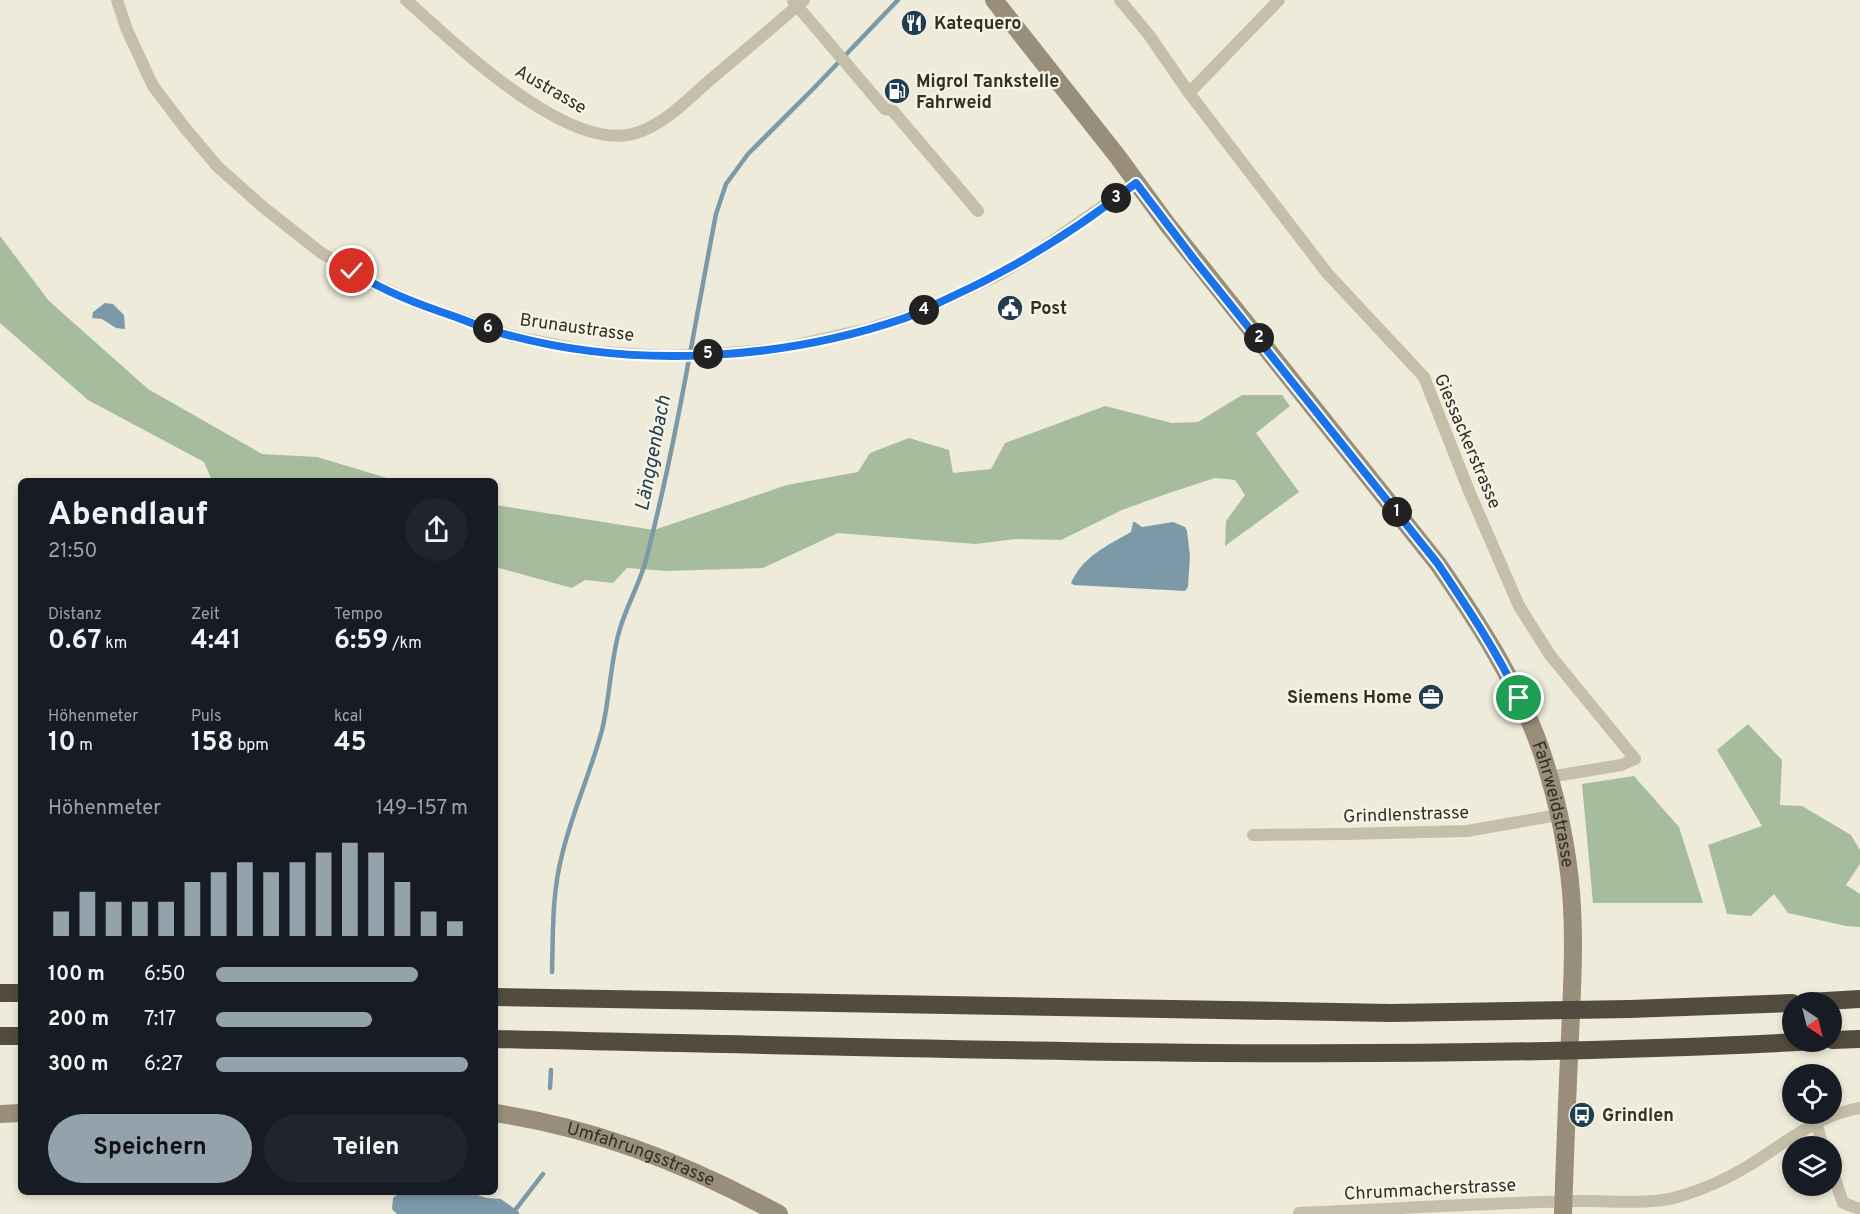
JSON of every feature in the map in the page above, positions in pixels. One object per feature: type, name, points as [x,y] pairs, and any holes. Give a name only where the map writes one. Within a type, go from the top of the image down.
[{"type":"highway","points":[[0,993],[18,993]]},
{"type":"highway","points":[[498,997],[1391,1013],[1607,1010],[1782,1003]]},
{"type":"highway","points":[[1842,1000],[1860,999]]},
{"type":"highway","points":[[0,1036],[18,1036]]},
{"type":"highway","points":[[498,1039],[1277,1052],[1550,1050],[1782,1042]]},
{"type":"highway","points":[[1842,1040],[1860,1039]]},
{"type":"street","name":"Brunaustrasse","points":[[117,0],[127,30],[153,86],[185,128],[218,167],[263,207],[320,252],[370,282],[416,303],[511,336],[587,351],[674,357],[788,347],[867,329],[907,317],[992,278],[1034,254],[1136,183]]},
{"type":"street","name":"Austrasse","points":[[406,0],[496,78],[529,101],[556,117],[604,136],[636,133],[665,118],[798,2]]},
{"type":"street","name":"Fahrweidstrasse","points":[[994,0],[1118,157],[1193,258],[1438,564],[1474,617],[1508,674],[1533,730],[1549,777],[1571,891],[1572,990],[1563,1208]]},
{"type":"street","name":"Giessackerstrasse","points":[[1120,0],[1149,35],[1189,93],[1327,273],[1424,377],[1469,491],[1519,606],[1550,655],[1635,759],[1621,765],[1549,777]]},
{"type":"street","points":[[1189,93],[1279,0]]},
{"type":"street","points":[[798,2],[846,65],[885,109],[893,111],[978,211]]},
{"type":"street","name":"Grindlenstrasse","points":[[1253,835],[1467,831],[1558,815]]},
{"type":"street","name":"Chrummacherstrasse","points":[[1842,1113],[1860,1108]]},
{"type":"street","points":[[0,1114],[18,1113]]},
{"type":"street","name":"Umfahrungsstrasse","points":[[498,1114],[556,1124],[652,1153],[711,1179],[779,1214]]},
{"type":"street","name":"Chrummacherstrasse","points":[[1299,1213],[1563,1208],[1679,1197],[1727,1178],[1814,1124]]},
{"type":"street","points":[[1841,1196],[1843,1203],[1860,1209]]},
{"type":"green space","points":[[0,236],[49,301],[148,389],[262,454],[317,457],[387,478],[211,478],[204,462],[88,400],[0,323]]},
{"type":"green space","points":[[1242,395],[1282,395],[1290,406],[1256,433],[1299,492],[1225,546],[1226,521],[1245,495],[1235,480],[1215,478],[1122,510],[1061,540],[1016,539],[975,544],[838,533],[763,568],[667,571],[627,568],[613,583],[585,580],[572,588],[498,568],[498,505],[654,530],[787,485],[858,472],[870,453],[909,438],[949,450],[953,473],[991,469],[1005,443],[1105,406],[1172,423],[1198,422]]},
{"type":"green space","points":[[1748,724],[1782,760],[1780,805],[1802,806],[1851,835],[1860,850],[1860,864],[1846,885],[1860,894],[1860,927],[1788,913],[1774,894],[1751,916],[1727,914],[1708,845],[1762,826],[1717,750]]},
{"type":"green space","points":[[1634,776],[1679,827],[1703,903],[1593,903],[1582,784]]},
{"type":"water","points":[[105,303],[113,304],[124,315],[125,329],[116,328],[102,319],[92,318],[93,312]]},
{"type":"water","points":[[1133,522],[1142,527],[1173,522],[1185,527],[1190,556],[1188,587],[1185,591],[1071,583],[1089,559],[1131,532]]},
{"type":"water","points":[[397,1195],[478,1195],[501,1199],[519,1214],[397,1214],[392,1209],[393,1198]]},
{"type":"waterway","name":"Länggenbach","points":[[552,972],[554,913],[559,869],[566,839],[602,730],[619,632],[644,566],[657,514],[676,428],[716,214],[726,184],[748,154],[898,0]]},
{"type":"waterway","points":[[550,1088],[551,1070]]},
{"type":"waterway","points":[[516,1209],[543,1174]]},
{"type":"place","name":"Katequero","points":[[914,23]]},
{"type":"place","name":"Migrol Tankstelle Fahrweid","points":[[897,91]]},
{"type":"place","name":"Post","points":[[1010,308]]},
{"type":"place","name":"Siemens Home","points":[[1431,697]]},
{"type":"place","name":"Grindlen","points":[[1582,1115]]},
{"type":"route","points":[[352,271],[416,303],[511,336],[587,351],[674,357],[778,349],[867,329],[930,308],[998,275],[1034,254],[1136,183],[1193,258],[1438,564],[1474,617],[1508,674],[1519,698]]}]
